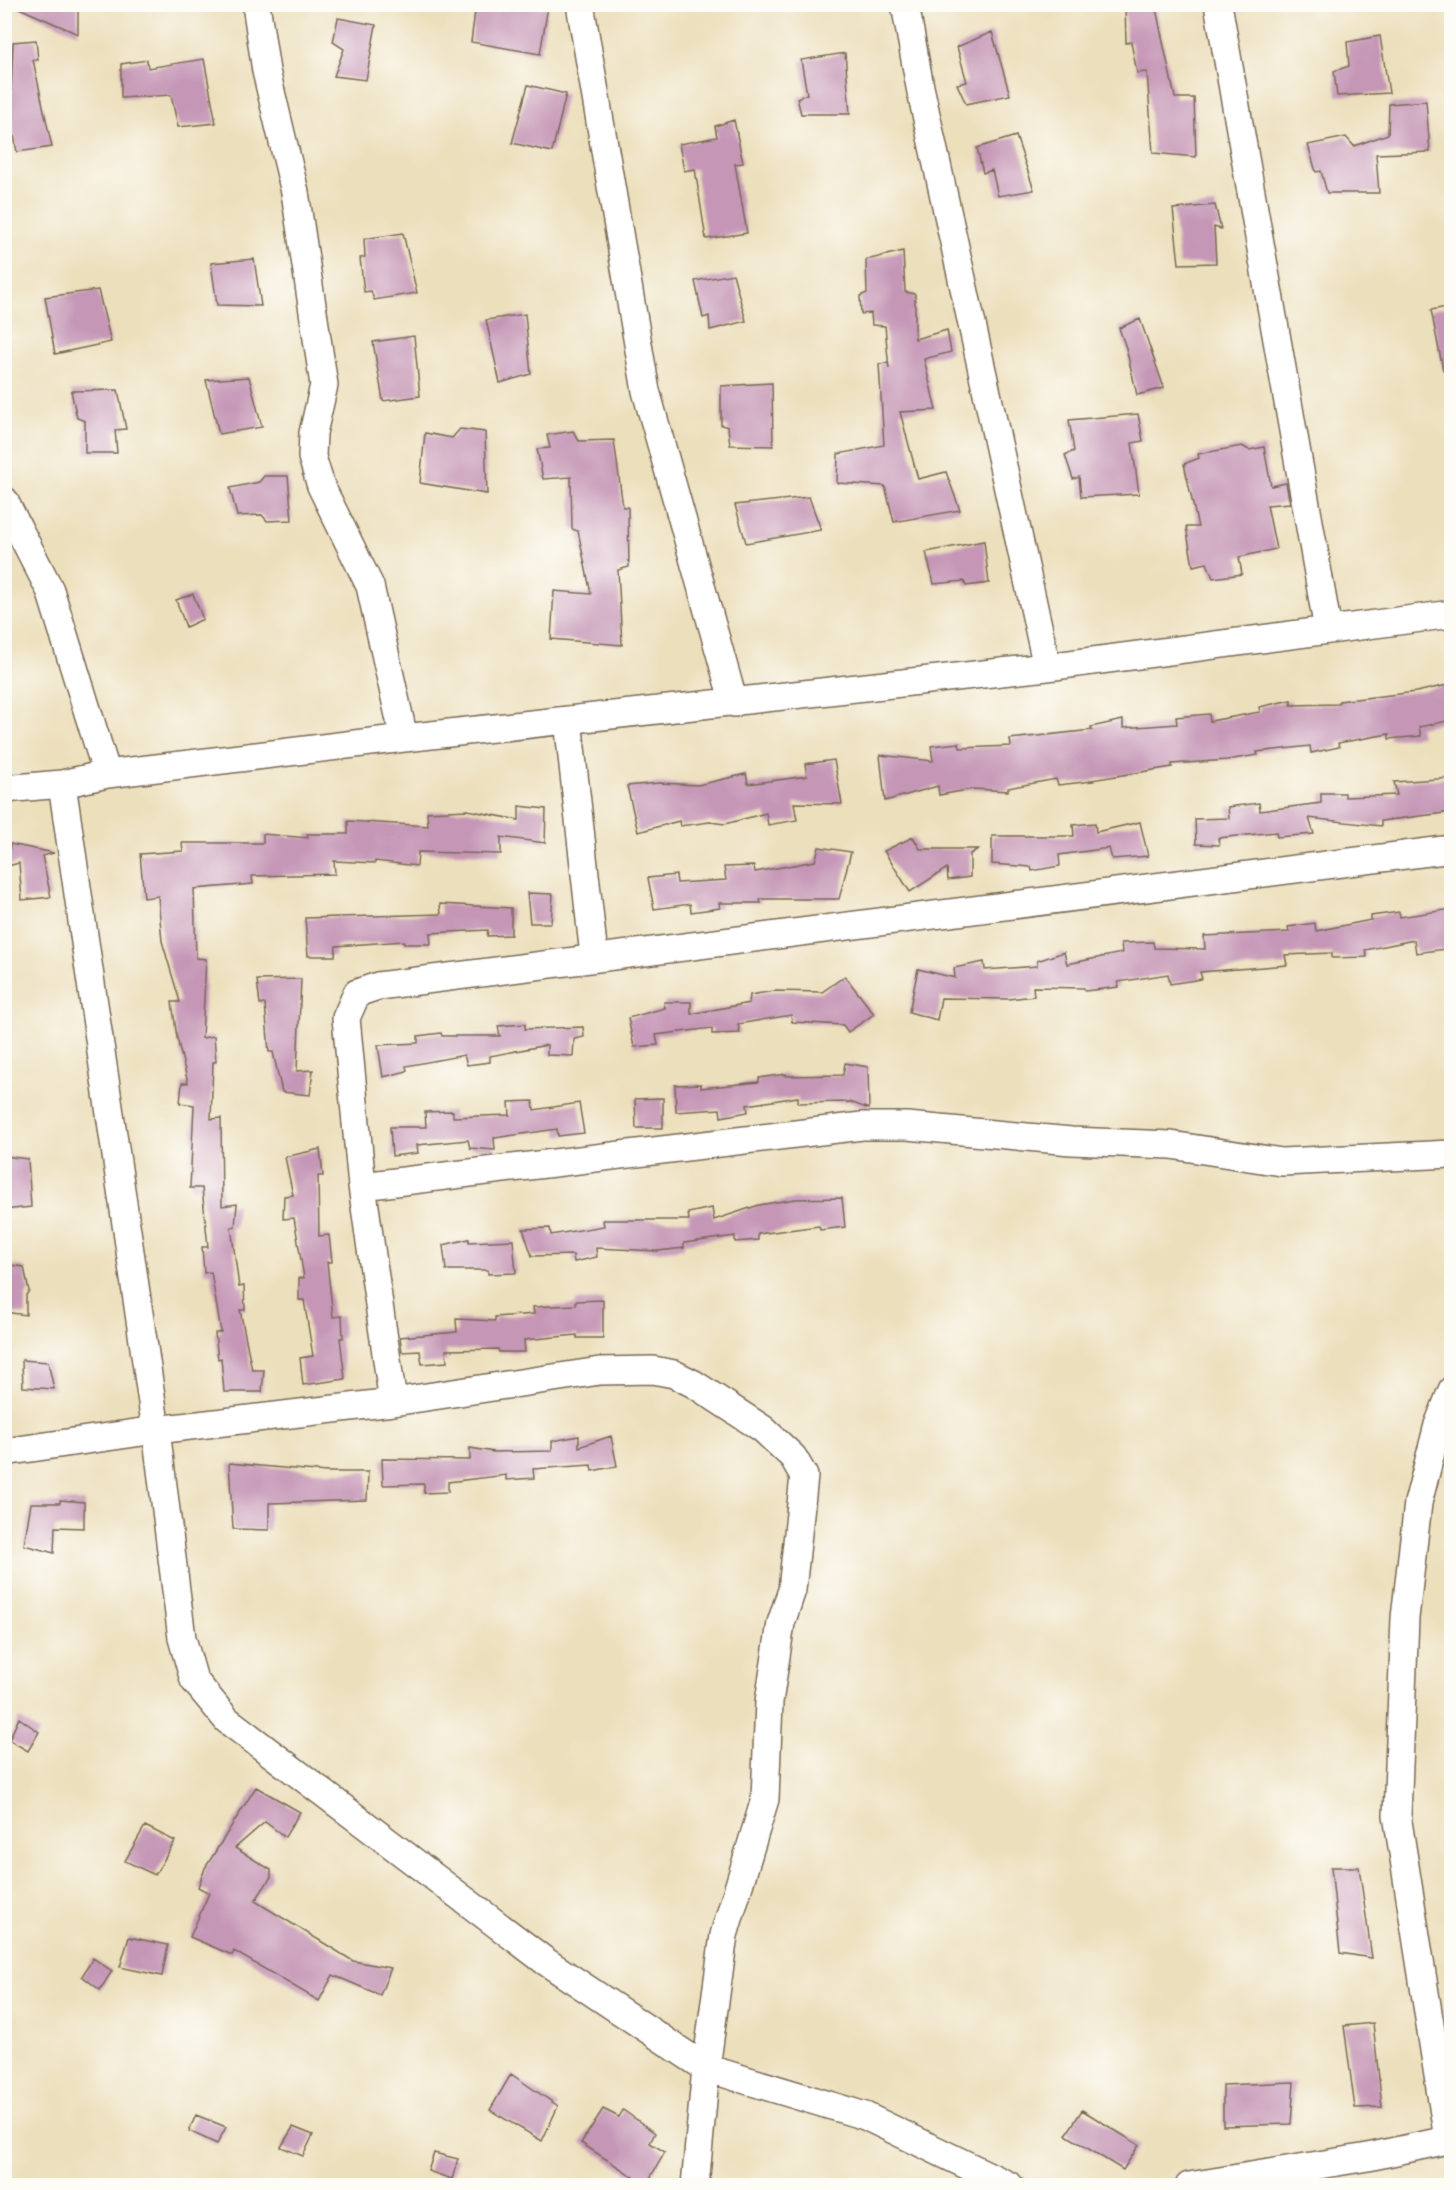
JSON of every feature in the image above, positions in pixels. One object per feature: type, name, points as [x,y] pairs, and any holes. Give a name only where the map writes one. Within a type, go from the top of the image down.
[{"type":"street","points":[[256,4],[266,71],[295,192],[324,385],[313,433],[312,457],[321,486],[370,586],[404,738]]},
{"type":"street","points":[[580,4],[646,391],[734,703]]},
{"type":"street","points":[[905,4],[920,87],[1047,667]]},
{"type":"street","points":[[1218,4],[1328,630]]},
{"type":"street","points":[[4,500],[50,590],[107,774]]},
{"type":"street","points":[[4,789],[62,784],[107,774],[404,738],[1047,667],[1452,614]]},
{"type":"street","points":[[568,720],[594,957]]},
{"type":"street","points":[[62,784],[156,1430],[182,1638],[194,1680],[227,1720],[545,1961],[706,2068],[865,2116],[1010,2186]]},
{"type":"street","points":[[393,1402],[362,1186],[346,1018],[357,993],[378,986],[594,957],[1452,849]]},
{"type":"street","points":[[362,1186],[862,1126],[907,1126],[1071,1141],[1171,1145],[1282,1162],[1452,1154]]},
{"type":"street","points":[[4,1452],[156,1430],[393,1402],[600,1371],[653,1370],[674,1374],[694,1384],[763,1429],[794,1457],[804,1476],[792,1590],[781,1623],[769,1702],[765,1799],[724,1935],[706,2068],[696,2186]]},
{"type":"street","points":[[1189,2186],[1368,2157],[1450,2139],[1397,1815],[1405,1618],[1418,1503],[1438,1425],[1452,1390]]},
{"type":"building","points":[[10,4],[78,4],[78,34]]},
{"type":"building","points":[[476,4],[548,7],[540,54],[471,42]]},
{"type":"building","points":[[1125,4],[1155,4],[1175,98],[1194,98],[1196,157],[1153,153],[1147,72],[1137,73],[1131,42],[1126,43]]},
{"type":"building","points":[[338,18],[376,25],[366,80],[334,76],[344,49],[333,42]]},
{"type":"building","points":[[992,32],[1010,95],[966,104],[957,84],[967,82],[957,47]]},
{"type":"building","points":[[1380,36],[1389,93],[1337,96],[1334,71],[1349,66],[1347,42]]},
{"type":"building","points":[[36,40],[38,60],[33,60],[52,147],[17,152],[6,93],[11,91],[13,42]]},
{"type":"building","points":[[845,53],[850,114],[801,114],[797,98],[807,94],[801,60]]},
{"type":"building","points":[[204,59],[216,123],[178,127],[171,95],[121,98],[121,64],[147,60],[148,68]]},
{"type":"building","points":[[528,85],[566,94],[552,152],[512,143]]},
{"type":"building","points":[[1426,101],[1430,152],[1376,154],[1379,193],[1327,193],[1321,171],[1316,172],[1308,145],[1346,137],[1354,146],[1388,134],[1389,104]]},
{"type":"building","points":[[734,120],[743,163],[735,164],[747,233],[706,239],[695,169],[684,171],[679,144],[717,137],[715,126]]},
{"type":"building","points":[[1016,136],[1034,190],[998,196],[992,170],[983,173],[977,148]]},
{"type":"building","points":[[1215,205],[1221,229],[1214,227],[1216,263],[1179,264],[1173,209]]},
{"type":"building","points":[[403,233],[417,293],[374,300],[371,291],[364,292],[360,258],[365,257],[364,239]]},
{"type":"building","points":[[903,251],[905,292],[915,294],[915,339],[947,330],[951,352],[924,359],[936,410],[900,412],[918,479],[946,472],[960,510],[894,522],[885,486],[837,483],[838,454],[884,445],[879,364],[888,363],[889,369],[885,326],[872,325],[871,313],[861,314],[860,296],[867,293],[866,260]]},
{"type":"building","points":[[254,259],[261,306],[217,305],[211,263]]},
{"type":"building","points":[[733,274],[746,321],[710,330],[709,316],[703,318],[695,281]]},
{"type":"building","points":[[98,290],[111,342],[55,354],[45,297]]},
{"type":"building","points":[[1452,306],[1452,369],[1443,370],[1431,310]]},
{"type":"building","points":[[525,314],[531,374],[500,383],[486,320]]},
{"type":"building","points":[[1140,319],[1164,388],[1137,395],[1119,328]]},
{"type":"building","points":[[414,336],[420,396],[383,401],[373,342]]},
{"type":"building","points":[[249,377],[262,427],[219,434],[206,380]]},
{"type":"building","points":[[772,383],[773,446],[730,445],[728,427],[721,425],[721,386]]},
{"type":"building","points":[[118,390],[126,429],[115,430],[117,453],[85,453],[85,421],[77,418],[71,391]]},
{"type":"building","points":[[1138,414],[1143,441],[1132,443],[1139,494],[1081,497],[1079,477],[1073,479],[1065,455],[1074,451],[1069,420]]},
{"type":"building","points":[[460,429],[485,432],[487,494],[420,483],[425,433],[452,438]]},
{"type":"building","points":[[573,431],[579,441],[614,440],[623,507],[628,507],[629,567],[618,570],[622,645],[551,639],[554,591],[591,594],[578,531],[572,529],[571,477],[543,479],[537,449],[550,448],[547,435]]},
{"type":"building","points":[[1242,446],[1249,450],[1264,447],[1271,486],[1286,483],[1290,503],[1267,505],[1276,549],[1239,557],[1242,574],[1213,578],[1207,563],[1193,566],[1186,527],[1198,527],[1184,464],[1199,458],[1198,454]]},
{"type":"building","points":[[264,476],[288,476],[292,520],[267,521],[262,515],[237,516],[230,488],[259,482]]},
{"type":"building","points":[[809,497],[821,530],[746,543],[735,505]]},
{"type":"building","points":[[984,541],[989,583],[966,586],[964,581],[934,584],[926,552]]},
{"type":"building","points":[[193,594],[203,619],[186,627],[176,600]]},
{"type":"building","points":[[1452,684],[1452,720],[1419,727],[1421,736],[1389,739],[1389,734],[1338,743],[1339,747],[1311,753],[1310,746],[1257,752],[1258,755],[1172,764],[1172,767],[1091,780],[1093,781],[1058,785],[1056,779],[1008,788],[1008,791],[973,789],[939,795],[938,786],[885,801],[880,755],[933,761],[931,746],[959,743],[960,748],[1011,746],[1010,739],[1092,730],[1091,727],[1123,720],[1123,728],[1177,724],[1176,717],[1209,714],[1210,721],[1260,712],[1259,707],[1291,700],[1291,705],[1339,704],[1339,701],[1416,692]]},
{"type":"building","points":[[834,760],[842,804],[794,803],[797,820],[768,825],[766,813],[725,824],[710,822],[680,826],[679,821],[638,832],[627,786],[659,783],[698,785],[746,774],[748,784],[807,776],[805,764]]},
{"type":"building","points":[[1452,778],[1452,812],[1381,821],[1381,826],[1309,818],[1314,834],[1277,837],[1276,832],[1218,838],[1219,845],[1196,844],[1195,819],[1229,818],[1228,807],[1259,803],[1260,811],[1321,803],[1321,793],[1345,793],[1345,797],[1397,795],[1394,782]]},
{"type":"building","points":[[519,806],[546,809],[545,843],[501,837],[501,854],[418,852],[417,866],[375,861],[375,863],[334,861],[335,874],[252,876],[253,884],[194,889],[196,958],[206,959],[202,1038],[214,1036],[216,1062],[213,1062],[211,1119],[221,1118],[222,1206],[237,1204],[235,1227],[231,1227],[239,1287],[244,1286],[245,1310],[240,1310],[252,1370],[264,1370],[262,1392],[224,1392],[221,1358],[218,1359],[215,1333],[221,1332],[211,1272],[204,1273],[202,1247],[208,1247],[202,1188],[190,1188],[194,1105],[180,1103],[182,1083],[188,1083],[177,1038],[172,1002],[180,1002],[162,941],[158,896],[144,898],[140,854],[183,851],[182,843],[263,843],[263,834],[308,838],[307,834],[348,834],[348,821],[428,826],[427,812],[467,810],[519,820]]},
{"type":"building","points":[[1140,822],[1148,856],[1112,859],[1109,848],[1059,855],[1060,866],[1032,871],[1031,867],[992,864],[992,836],[1074,836],[1073,825],[1095,823],[1096,832]]},
{"type":"building","points":[[913,837],[920,849],[978,849],[970,854],[970,877],[948,880],[947,868],[910,892],[884,851]]},
{"type":"building","points":[[10,844],[54,853],[42,856],[51,897],[22,900],[19,863],[8,866]]},
{"type":"building","points":[[819,847],[851,852],[839,899],[760,899],[761,903],[719,903],[720,908],[691,912],[690,904],[654,909],[648,878],[676,875],[677,883],[726,880],[724,867],[754,866],[755,872],[815,861]]},
{"type":"building","points":[[527,893],[553,894],[551,923],[530,923]]},
{"type":"building","points":[[440,904],[511,908],[511,935],[487,936],[488,930],[430,933],[431,944],[404,944],[404,941],[336,946],[335,956],[308,956],[305,918],[441,914]]},
{"type":"building","points":[[1452,909],[1452,948],[1416,953],[1414,940],[1365,950],[1367,957],[1332,958],[1332,953],[1285,955],[1287,965],[1200,972],[1202,979],[1170,984],[1168,974],[1118,982],[1119,987],[1085,991],[1084,988],[1033,987],[1034,996],[1009,999],[941,998],[937,1020],[909,1012],[918,969],[955,978],[954,968],[984,962],[985,970],[1037,966],[1037,961],[1064,952],[1067,964],[1122,953],[1121,943],[1153,942],[1154,948],[1205,949],[1204,936],[1289,932],[1288,927],[1315,923],[1316,931],[1371,920],[1371,916],[1399,912],[1400,917]]},
{"type":"building","points":[[845,976],[874,1014],[848,1032],[843,1025],[792,1022],[791,1015],[738,1024],[740,1033],[712,1034],[712,1028],[656,1035],[658,1045],[634,1047],[628,1018],[665,1008],[664,1002],[691,1002],[691,1014],[749,1003],[750,995],[774,991],[822,992]]},
{"type":"building","points":[[301,979],[297,1071],[313,1070],[310,1095],[282,1092],[273,1052],[269,1052],[265,1004],[260,1004],[257,980]]},
{"type":"building","points":[[525,1024],[525,1029],[583,1027],[584,1037],[574,1039],[573,1056],[547,1055],[547,1045],[490,1056],[490,1062],[467,1065],[464,1055],[406,1066],[407,1071],[383,1077],[378,1045],[418,1043],[418,1036],[441,1033],[442,1036],[500,1036],[498,1026]]},
{"type":"building","points":[[845,1063],[868,1067],[869,1109],[850,1102],[798,1103],[798,1097],[747,1105],[748,1112],[721,1117],[720,1109],[676,1112],[675,1085],[701,1084],[701,1088],[759,1082],[759,1078],[786,1074],[786,1076],[843,1075]]},
{"type":"building","points":[[663,1098],[663,1128],[636,1128],[635,1099]]},
{"type":"building","points":[[533,1101],[534,1110],[579,1103],[584,1133],[558,1136],[557,1129],[494,1138],[495,1150],[470,1148],[468,1140],[417,1145],[418,1153],[392,1156],[390,1127],[426,1127],[425,1112],[453,1111],[453,1117],[510,1115],[509,1102]]},
{"type":"building","points":[[320,1149],[323,1176],[318,1176],[319,1236],[329,1235],[332,1262],[327,1262],[333,1317],[342,1316],[343,1338],[340,1338],[345,1379],[303,1385],[300,1358],[313,1356],[304,1300],[299,1300],[299,1278],[304,1278],[294,1218],[283,1219],[284,1196],[293,1195],[285,1157]]},
{"type":"building","points":[[4,1156],[28,1159],[31,1207],[4,1210]]},
{"type":"building","points":[[842,1198],[845,1227],[820,1230],[819,1226],[758,1234],[758,1240],[735,1242],[735,1236],[684,1243],[684,1248],[658,1251],[596,1248],[597,1257],[574,1262],[573,1255],[532,1256],[523,1229],[550,1228],[551,1235],[604,1226],[603,1220],[689,1220],[688,1213],[712,1208],[714,1220],[759,1205],[795,1199]]},
{"type":"building","points":[[469,1239],[469,1242],[513,1240],[516,1273],[488,1274],[488,1270],[446,1270],[443,1245]]},
{"type":"building","points":[[4,1264],[24,1267],[29,1291],[26,1295],[26,1315],[4,1312]]},
{"type":"building","points":[[603,1300],[603,1338],[577,1338],[577,1335],[524,1340],[525,1352],[499,1352],[498,1349],[446,1350],[447,1362],[422,1364],[420,1351],[402,1352],[400,1337],[457,1332],[456,1319],[495,1321],[495,1317],[534,1314],[533,1307],[576,1305],[576,1301]]},
{"type":"building","points":[[22,1360],[48,1362],[54,1389],[23,1387]]},
{"type":"building","points":[[579,1436],[579,1447],[611,1436],[617,1466],[592,1471],[591,1465],[533,1469],[534,1478],[506,1480],[506,1475],[448,1482],[448,1492],[424,1493],[424,1484],[383,1485],[382,1459],[470,1460],[470,1448],[494,1452],[552,1451],[552,1441]]},
{"type":"building","points":[[229,1463],[327,1472],[368,1472],[367,1500],[269,1503],[269,1530],[233,1529]]},
{"type":"building","points":[[60,1500],[84,1502],[84,1528],[55,1527],[54,1553],[24,1545],[31,1503],[60,1503]]},
{"type":"building","points":[[19,1718],[39,1732],[28,1751],[9,1740]]},
{"type":"building","points":[[256,1787],[300,1812],[285,1837],[265,1822],[235,1848],[271,1870],[271,1877],[255,1901],[353,1961],[391,1968],[380,1995],[333,1975],[319,2001],[234,1951],[232,1955],[190,1937],[209,1893],[198,1887],[205,1868]]},
{"type":"building","points":[[145,1826],[175,1841],[155,1875],[125,1861]]},
{"type":"building","points":[[1331,1867],[1359,1867],[1372,1958],[1340,1953]]},
{"type":"building","points":[[129,1937],[168,1945],[162,1976],[120,1967]]},
{"type":"building","points":[[93,1958],[112,1971],[100,1990],[82,1976]]},
{"type":"building","points":[[1373,2023],[1382,2107],[1355,2108],[1344,2026]]},
{"type":"building","points":[[511,2074],[558,2106],[542,2141],[490,2110]]},
{"type":"building","points":[[1294,2082],[1291,2124],[1223,2126],[1223,2085]]},
{"type":"building","points":[[603,2109],[619,2117],[623,2110],[655,2133],[650,2143],[665,2152],[646,2185],[581,2143]]},
{"type":"building","points":[[1082,2110],[1139,2145],[1123,2170],[1066,2135]]},
{"type":"building","points":[[196,2115],[226,2127],[217,2144],[189,2131]]},
{"type":"building","points":[[293,2127],[313,2135],[303,2156],[281,2147]]},
{"type":"building","points":[[434,2153],[458,2159],[452,2179],[428,2171]]}]
